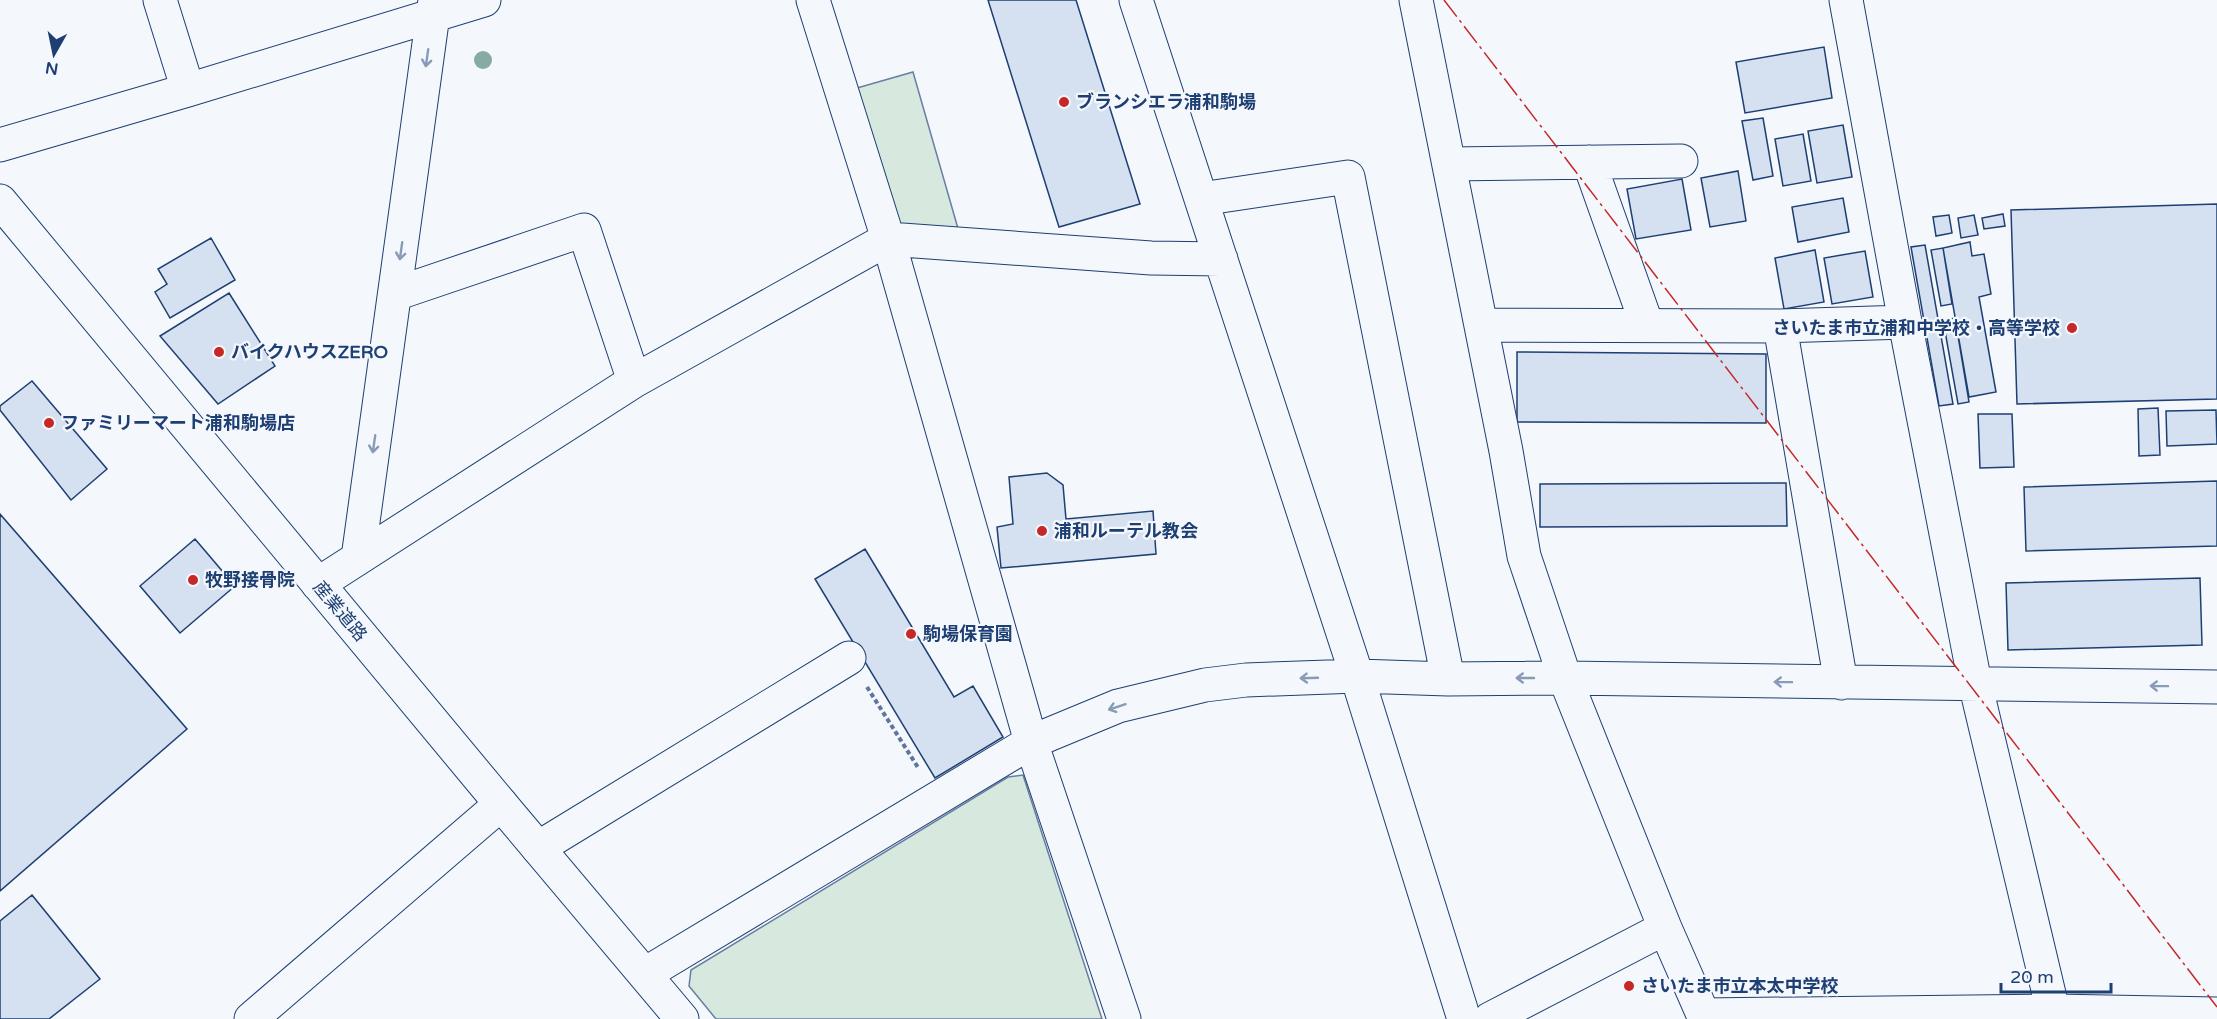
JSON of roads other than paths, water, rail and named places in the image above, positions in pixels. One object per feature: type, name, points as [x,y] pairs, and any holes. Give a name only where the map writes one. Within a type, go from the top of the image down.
[{"type":"street","points":[[160,0],[188,90]]},
{"type":"street","points":[[0,145],[188,90],[434,8],[484,0]]},
{"type":"street","points":[[813,0],[888,239],[1031,742],[1124,1019]]},
{"type":"street","points":[[1136,0],[1357,676],[1464,1019]]},
{"type":"street","points":[[1416,0],[1481,325],[1524,556],[1565,678],[1665,928],[1704,1017],[2217,1014]]},
{"type":"street","points":[[1846,0],[1975,683],[2054,1015]]},
{"type":"street","points":[[358,558],[434,8]]},
{"type":"street","points":[[1449,164],[1681,161]]},
{"type":"street","points":[[1589,162],[1647,325]]},
{"type":"street","points":[[1201,199],[1348,177],[1448,679]]},
{"type":"street","name":"産業道路","points":[[0,201],[682,1019]]},
{"type":"street","points":[[395,294],[584,230],[634,381]]},
{"type":"street","points":[[318,584],[634,381],[888,239],[1151,258],[1221,259]]},
{"type":"street","points":[[1481,325],[1780,326],[1905,322]]},
{"type":"street","points":[[1780,326],[1841,683]]},
{"type":"street","points":[[538,848],[849,658]]},
{"type":"street","points":[[645,974],[1031,742],[1118,706],[1205,685],[1246,680],[1357,676],[1448,679],[1565,678],[2217,687]]},
{"type":"street","points":[[250,1019],[501,804]]},
{"type":"street","points":[[1490,1019],[1665,928]]},
{"type":"place","name":"ブランシエラ浦和駒場","points":[[1064,102]]},
{"type":"place","name":"さいたま市立浦和中学校・高等学校","points":[[2072,328]]},
{"type":"place","name":"バイクハウスZERO","points":[[219,352]]},
{"type":"place","name":"ファミリーマート浦和駒場店","points":[[49,423]]},
{"type":"place","name":"浦和ルーテル教会","points":[[1042,531]]},
{"type":"place","name":"牧野接骨院","points":[[193,580]]},
{"type":"place","name":"駒場保育園","points":[[911,634]]},
{"type":"place","name":"さいたま市立本太中学校","points":[[1629,986]]}]
